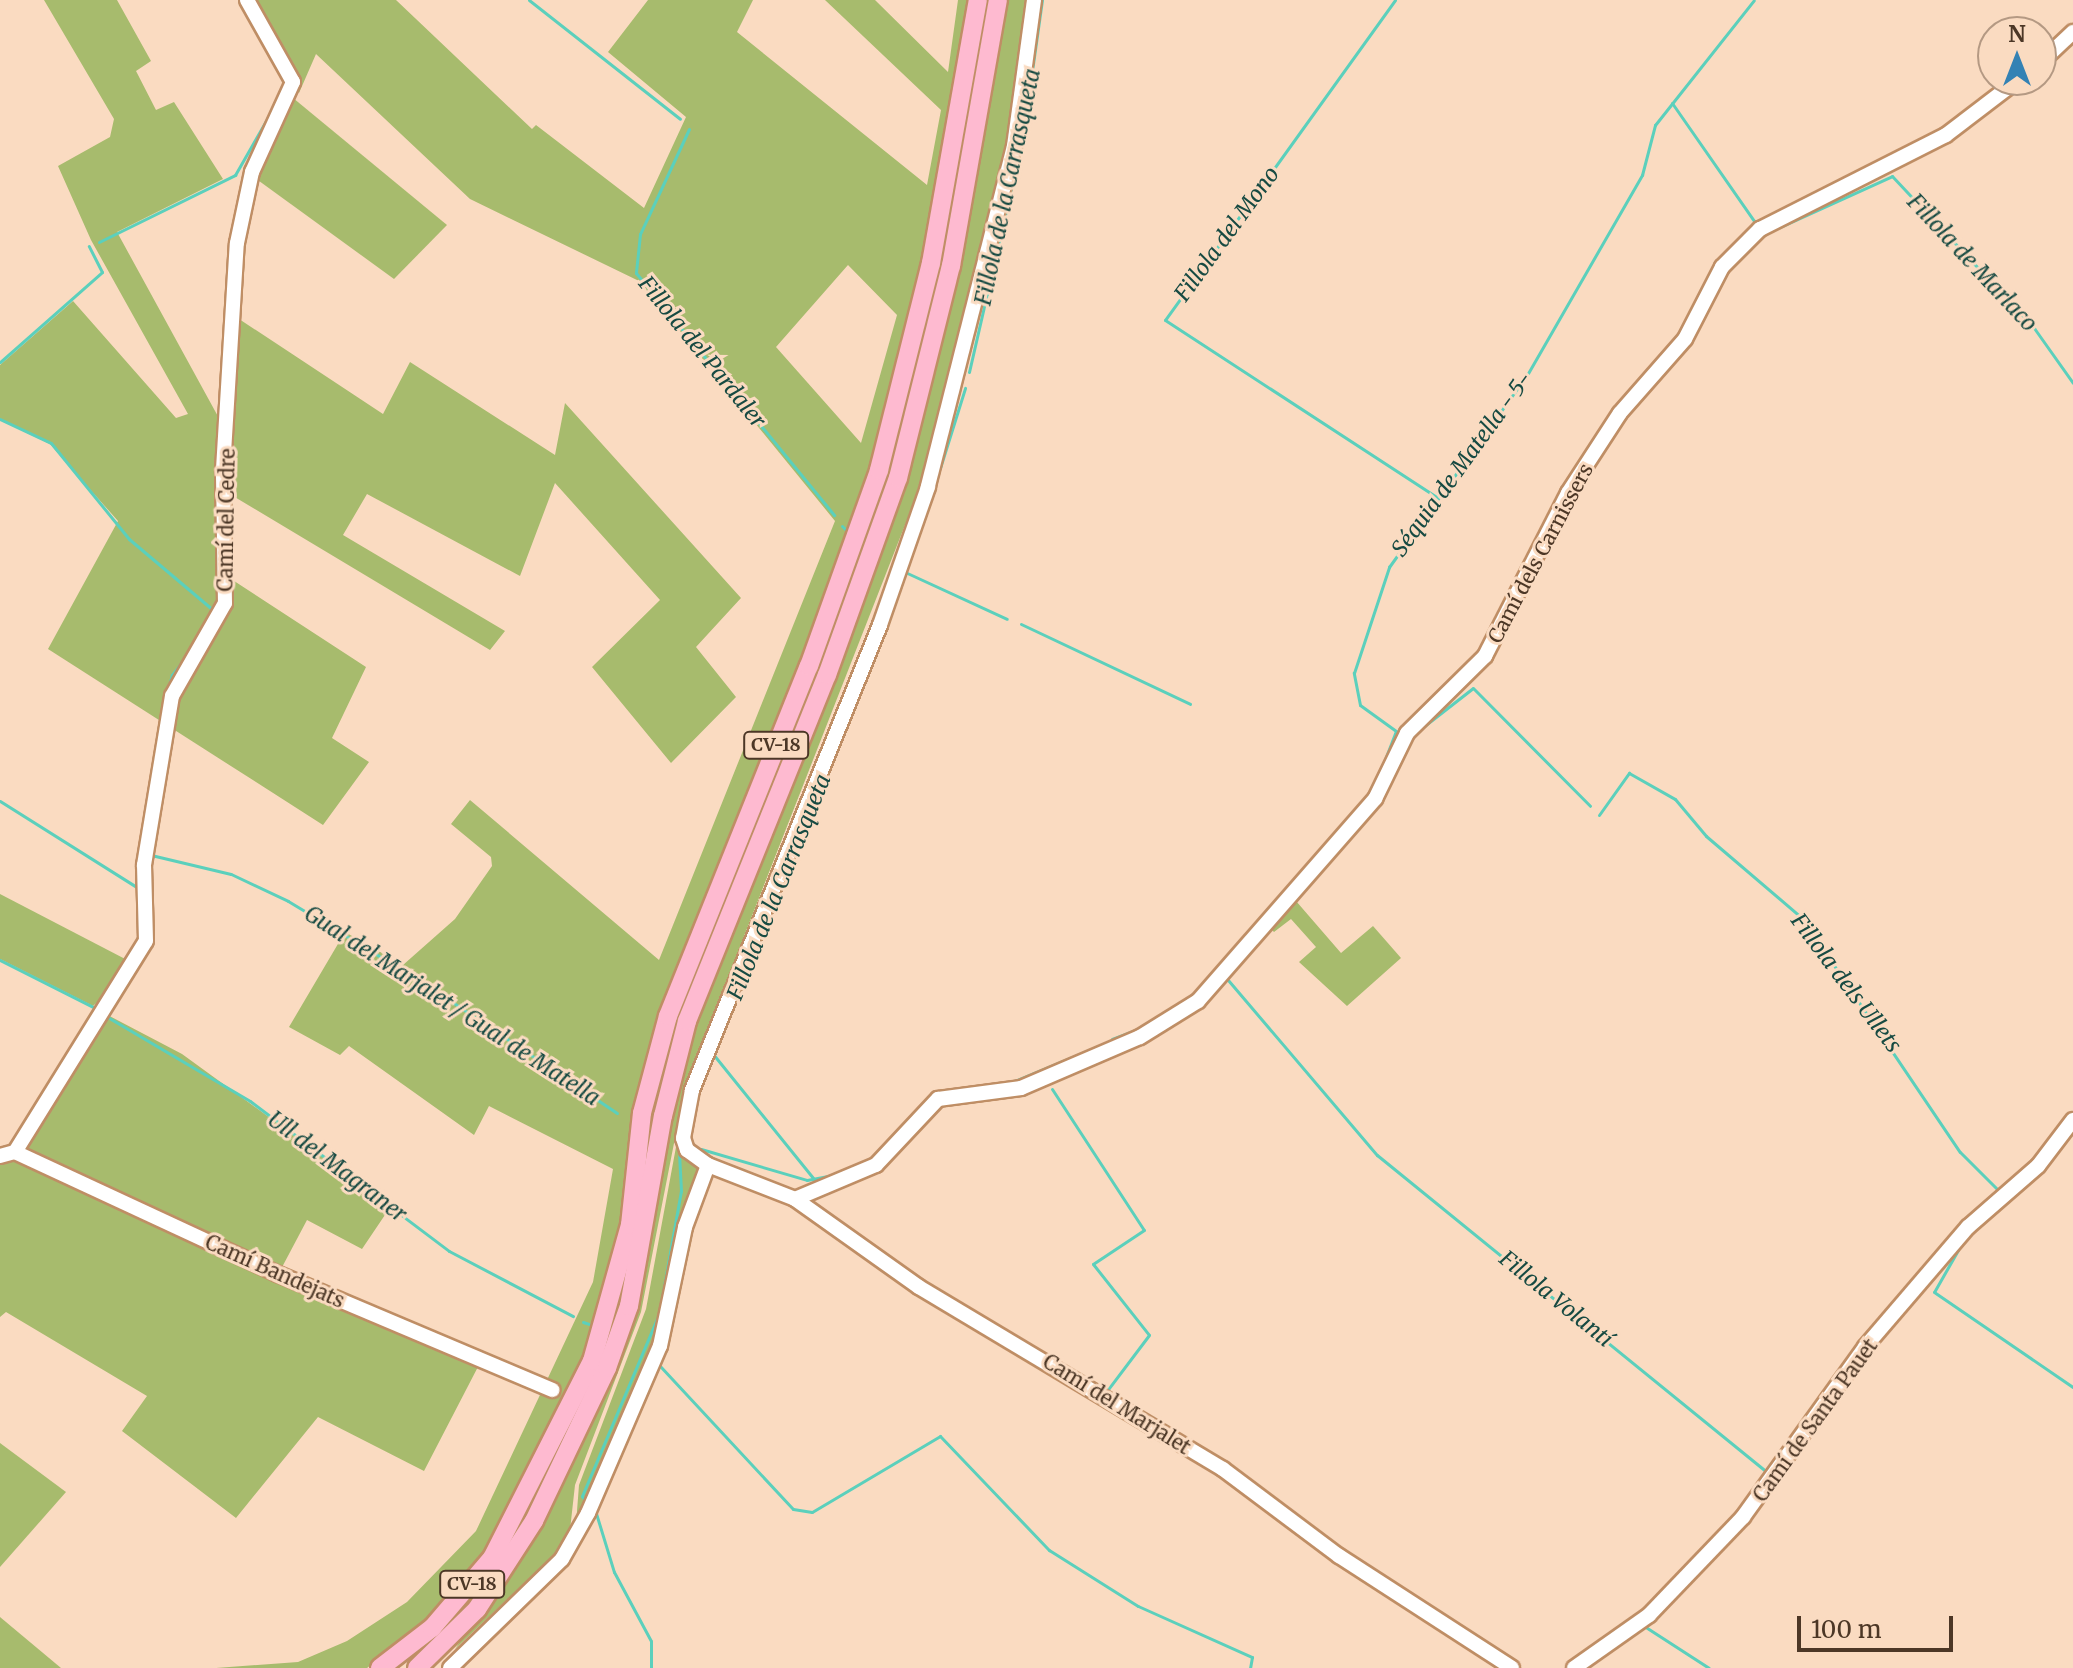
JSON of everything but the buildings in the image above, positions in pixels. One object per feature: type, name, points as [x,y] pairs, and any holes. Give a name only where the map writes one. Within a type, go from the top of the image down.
[{"type":"main road","name":"CV-18","points":[[380,1668],[432,1628],[492,1558],[592,1361],[630,1225],[642,1113],[668,1016],[809,666],[883,456],[931,263],[978,0]]},
{"type":"main road","name":"CV-18","points":[[417,1668],[477,1609],[509,1565],[575,1441],[616,1343],[646,1231],[663,1116],[687,1021],[827,675],[898,478],[955,251],[998,0]]},
{"type":"street","name":"Camí del Cedre","points":[[15,1152],[146,941],[144,865],[172,696],[225,603],[223,469],[237,243],[252,172],[293,82],[247,0]]},
{"type":"street","points":[[450,1668],[562,1559],[588,1513],[660,1346],[689,1213],[708,1165],[687,1150],[683,1138],[692,1090],[880,625],[928,487],[1014,146],[1034,0]]},
{"type":"street","points":[[2057,47],[2073,32]]},
{"type":"street","name":"Camí dels Carnissers","points":[[795,1199],[876,1165],[938,1099],[1021,1088],[1140,1037],[1198,1001],[1375,799],[1407,733],[1485,656],[1568,493],[1620,413],[1685,339],[1722,267],[1760,229],[1946,135],[1997,96]]},
{"type":"street","name":"Camí de Santa Pauet","points":[[1583,1666],[1649,1615],[1743,1517],[1865,1347],[1968,1227],[2038,1166],[2073,1120]]},
{"type":"street","points":[[0,1156],[15,1152]]},
{"type":"street","name":"Camí Bandejats","points":[[15,1152],[278,1274],[552,1390]]},
{"type":"street","name":"Camí del Marjalet","points":[[708,1165],[795,1199],[919,1287],[1223,1469],[1339,1556],[1512,1668]]},
{"type":"green space","points":[[44,0],[117,0],[151,61],[136,71],[156,110],[174,102],[223,179],[117,232],[226,431],[228,577],[366,667],[332,738],[369,762],[323,825],[48,649],[118,521],[50,444],[0,420],[0,365],[73,301],[176,418],[188,414],[91,240],[58,166],[110,137],[114,119]]},
{"type":"green space","points":[[243,0],[396,0],[532,129],[536,125],[644,208],[686,117],[608,52],[648,0],[753,0],[737,32],[927,185],[941,110],[825,0],[875,0],[948,72],[958,0],[969,0],[928,241],[876,450],[827,598],[656,1025],[633,1112],[618,1238],[590,1344],[488,1551],[434,1616],[367,1668],[216,1668],[298,1662],[347,1641],[407,1602],[476,1531],[593,1282],[613,1169],[489,1106],[474,1135],[349,1046],[340,1055],[289,1027],[345,932],[403,965],[455,919],[492,866],[491,857],[451,824],[470,800],[659,960],[835,521],[639,281],[470,199],[316,54],[299,93]],"holes":[[[848,265],[897,315],[861,443],[776,347]]]},
{"type":"green space","points":[[1007,0],[1026,0],[1008,139],[974,294],[914,502],[685,1087],[641,1312],[575,1485],[570,1530],[553,1556],[455,1649],[545,1515],[628,1331],[690,1034],[909,463],[976,187]]},
{"type":"green space","points":[[287,93],[447,225],[394,279],[255,178]]},
{"type":"green space","points":[[233,315],[383,414],[410,362],[555,455],[565,403],[741,598],[696,647],[736,697],[671,763],[592,667],[660,600],[555,483],[520,576],[367,494],[343,535],[505,631],[490,650],[228,493]]},
{"type":"green space","points":[[0,894],[129,961],[108,993],[93,1006],[0,959]]},
{"type":"green space","points":[[1296,901],[1341,953],[1373,926],[1401,958],[1347,1006],[1299,962],[1316,947],[1291,919],[1274,932],[1270,928]]},
{"type":"green space","points":[[100,1011],[182,1054],[391,1206],[362,1249],[307,1220],[280,1271],[481,1361],[424,1471],[318,1417],[236,1518],[122,1431],[147,1396],[6,1312],[0,1317],[0,1160],[14,1157]]},
{"type":"green space","points":[[676,1147],[701,1162],[683,1214],[652,1353],[576,1524],[579,1485],[646,1309]]},
{"type":"green space","points":[[0,1443],[66,1492],[0,1567]]},
{"type":"green space","points":[[0,1617],[61,1668],[0,1668]]},
{"type":"waterway","name":"Fillola del Pardaler","points":[[529,0],[680,119]]},
{"type":"waterway","name":"Fillola de la Carrasqueta","points":[[1023,135],[1042,0]]},
{"type":"waterway","name":"Fillola del Mono","points":[[1395,0],[1165,320],[1438,498]]},
{"type":"waterway","name":"Séquia de Matella - 5-","points":[[1379,775],[1396,731],[1360,705],[1354,673],[1389,567],[1527,375],[1642,175],[1655,125],[1754,0]]},
{"type":"waterway","name":"Fillola de Marlaco","points":[[1672,103],[1756,224]]},
{"type":"waterway","points":[[99,242],[235,175],[275,105]]},
{"type":"waterway","name":"Fillola del Pardaler","points":[[689,129],[640,234],[636,273],[834,515]]},
{"type":"waterway","name":"Fillola de la Carrasqueta","points":[[969,372],[1017,162]]},
{"type":"waterway","name":"Fillola de Marlaco","points":[[1771,231],[1892,176],[2034,328],[2073,383]]},
{"type":"waterway","points":[[0,362],[102,272],[89,246]]},
{"type":"waterway","name":"Fillola de la Carrasqueta","points":[[940,468],[965,388]]},
{"type":"waterway","points":[[0,419],[51,443],[129,539],[213,610]]},
{"type":"waterway","name":"Fillola del Pardaler","points":[[842,526],[846,530]]},
{"type":"waterway","name":"Fillola del Pardaler","points":[[905,572],[1007,619]]},
{"type":"waterway","name":"Fillola del Pardaler","points":[[1021,624],[1190,704]]},
{"type":"waterway","points":[[164,704],[172,675],[188,654]]},
{"type":"waterway","name":"Fillola dels Ullets","points":[[1423,727],[1473,688],[1590,806]]},
{"type":"waterway","name":"Fillola dels Ullets","points":[[1599,815],[1629,773],[1675,799],[1706,836],[1802,918],[1960,1152],[2000,1192]]},
{"type":"waterway","points":[[0,801],[138,888]]},
{"type":"waterway","name":"Gual del Marjalet / Gual de Matella","points":[[151,855],[231,874],[288,901],[427,985],[617,1113]]},
{"type":"waterway","name":"Ull del Magraner","points":[[0,960],[93,1007]]},
{"type":"waterway","name":"Fillola Volantí","points":[[1228,980],[1377,1155],[1768,1473]]},
{"type":"waterway","name":"Ull del Magraner","points":[[104,1015],[250,1101],[449,1251],[573,1316]]},
{"type":"waterway","name":"Séquia de Matella - 5-","points":[[1112,1039],[1144,1027]]},
{"type":"waterway","name":"Séquia de Matella - 5-","points":[[1012,1082],[1101,1045]]},
{"type":"waterway","name":"Fillola de la Carrasqueta","points":[[713,1054],[814,1179]]},
{"type":"waterway","name":"Séquia de Matella - 5-","points":[[938,1092],[1005,1083]]},
{"type":"waterway","points":[[1052,1089],[1144,1230],[1093,1264],[1149,1335],[1106,1392]]},
{"type":"waterway","name":"Séquia de Matella - 5-","points":[[870,1160],[895,1134]]},
{"type":"waterway","name":"Séquia de Matella - 5-","points":[[701,1149],[807,1180],[838,1174]]},
{"type":"waterway","name":"Séquia de Matella - 5-","points":[[586,1502],[582,1496],[659,1314],[681,1191],[679,1156]]},
{"type":"waterway","name":"Fillola dels Ullets","points":[[1958,1250],[1934,1292],[2073,1387]]},
{"type":"waterway","name":"Ull del Magraner","points":[[583,1322],[589,1324]]},
{"type":"waterway","name":"Ull del Magraner","points":[[660,1366],[793,1509],[812,1512],[940,1436],[1049,1550],[1138,1606],[1252,1657],[1250,1668]]},
{"type":"waterway","points":[[1262,1490],[1302,1519]]},
{"type":"waterway","name":"Séquia de Matella - 5-","points":[[595,1510],[614,1572],[651,1641],[651,1668]]},
{"type":"waterway","name":"Fillola Volantí","points":[[1643,1610],[1651,1603]]},
{"type":"waterway","name":"Fillola Volantí","points":[[1644,1626],[1709,1668]]}]
